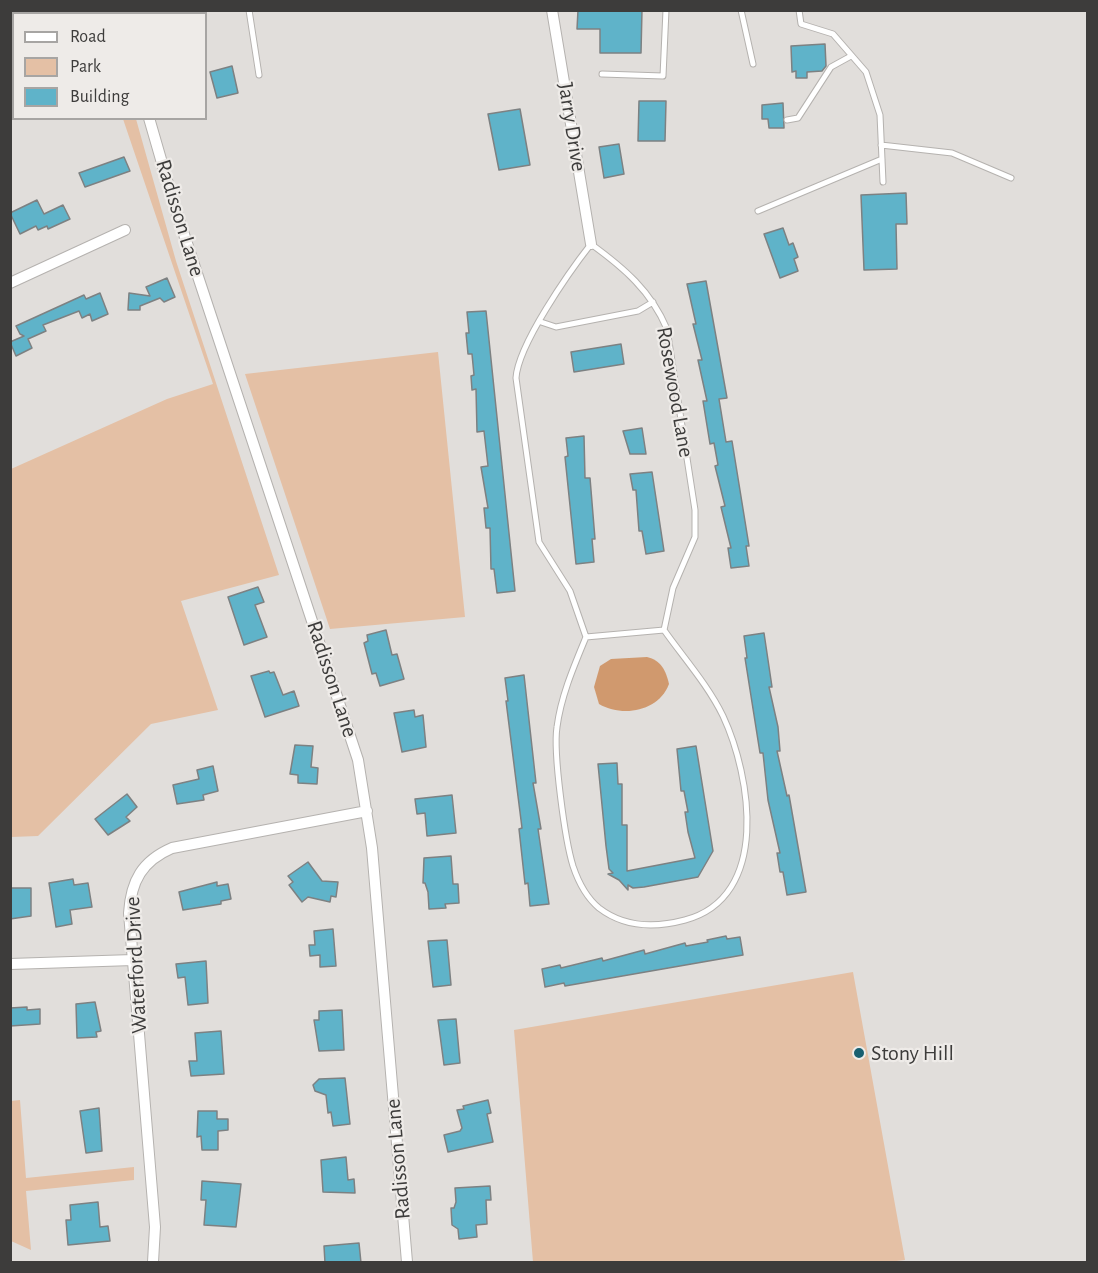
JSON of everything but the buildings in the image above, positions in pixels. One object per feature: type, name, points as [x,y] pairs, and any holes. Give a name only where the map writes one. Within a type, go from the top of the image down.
[{"type":"street","name":"Jarry Drive","points":[[552,10],[591,244]]},
{"type":"street","name":"Radisson Lane","points":[[150,120],[173,201],[354,746],[367,811],[407,1263]]},
{"type":"street","points":[[10,283],[125,230]]},
{"type":"street","name":"Waterford Drive","points":[[153,1263],[155,1227],[129,913],[133,884],[148,861],[159,854],[187,845],[367,811]]},
{"type":"street","points":[[10,964],[133,960]]},
{"type":"lane","points":[[249,10],[259,75]]},
{"type":"lane","points":[[602,74],[663,76],[666,10]]},
{"type":"lane","points":[[741,10],[753,64]]},
{"type":"lane","points":[[800,10],[801,24],[833,34],[866,72],[880,115],[883,182]]},
{"type":"lane","points":[[787,120],[798,118],[831,67],[851,56]]},
{"type":"lane","points":[[881,145],[952,153],[1011,178]]},
{"type":"lane","points":[[758,211],[882,159]]},
{"type":"lane","points":[[586,637],[664,630],[713,700],[728,727],[744,793],[747,835],[740,871],[729,891],[720,902],[699,916],[655,926],[628,923],[598,907],[583,888],[571,857],[556,730],[567,683],[586,637],[577,605],[544,554],[536,528],[516,378],[522,355],[560,287],[591,244]]},
{"type":"lane","name":"Rosewood Lane","points":[[591,244],[630,274],[653,302],[667,329],[695,510],[695,537],[673,588],[664,630]]},
{"type":"lane","points":[[541,322],[556,327],[638,311],[653,302]]},
{"type":"green space","points":[[123,120],[136,120],[176,261],[279,575],[181,601],[218,710],[151,724],[38,836],[11,837],[11,469],[167,399],[213,384]]},
{"type":"green space","points":[[438,352],[465,617],[330,629],[245,374]]},
{"type":"green space","points":[[853,972],[905,1260],[888,1262],[533,1262],[514,1030]]},
{"type":"green space","points":[[20,1100],[26,1178],[134,1167],[134,1180],[26,1191],[31,1250],[11,1241],[11,1101]]},
{"type":"shaded area","points":[[652,658],[662,667],[669,684],[657,700],[649,706],[629,711],[619,711],[599,704],[594,687],[600,666],[611,659]]},
{"type":"place","name":"Stony Hill","points":[[859,1053]]}]
